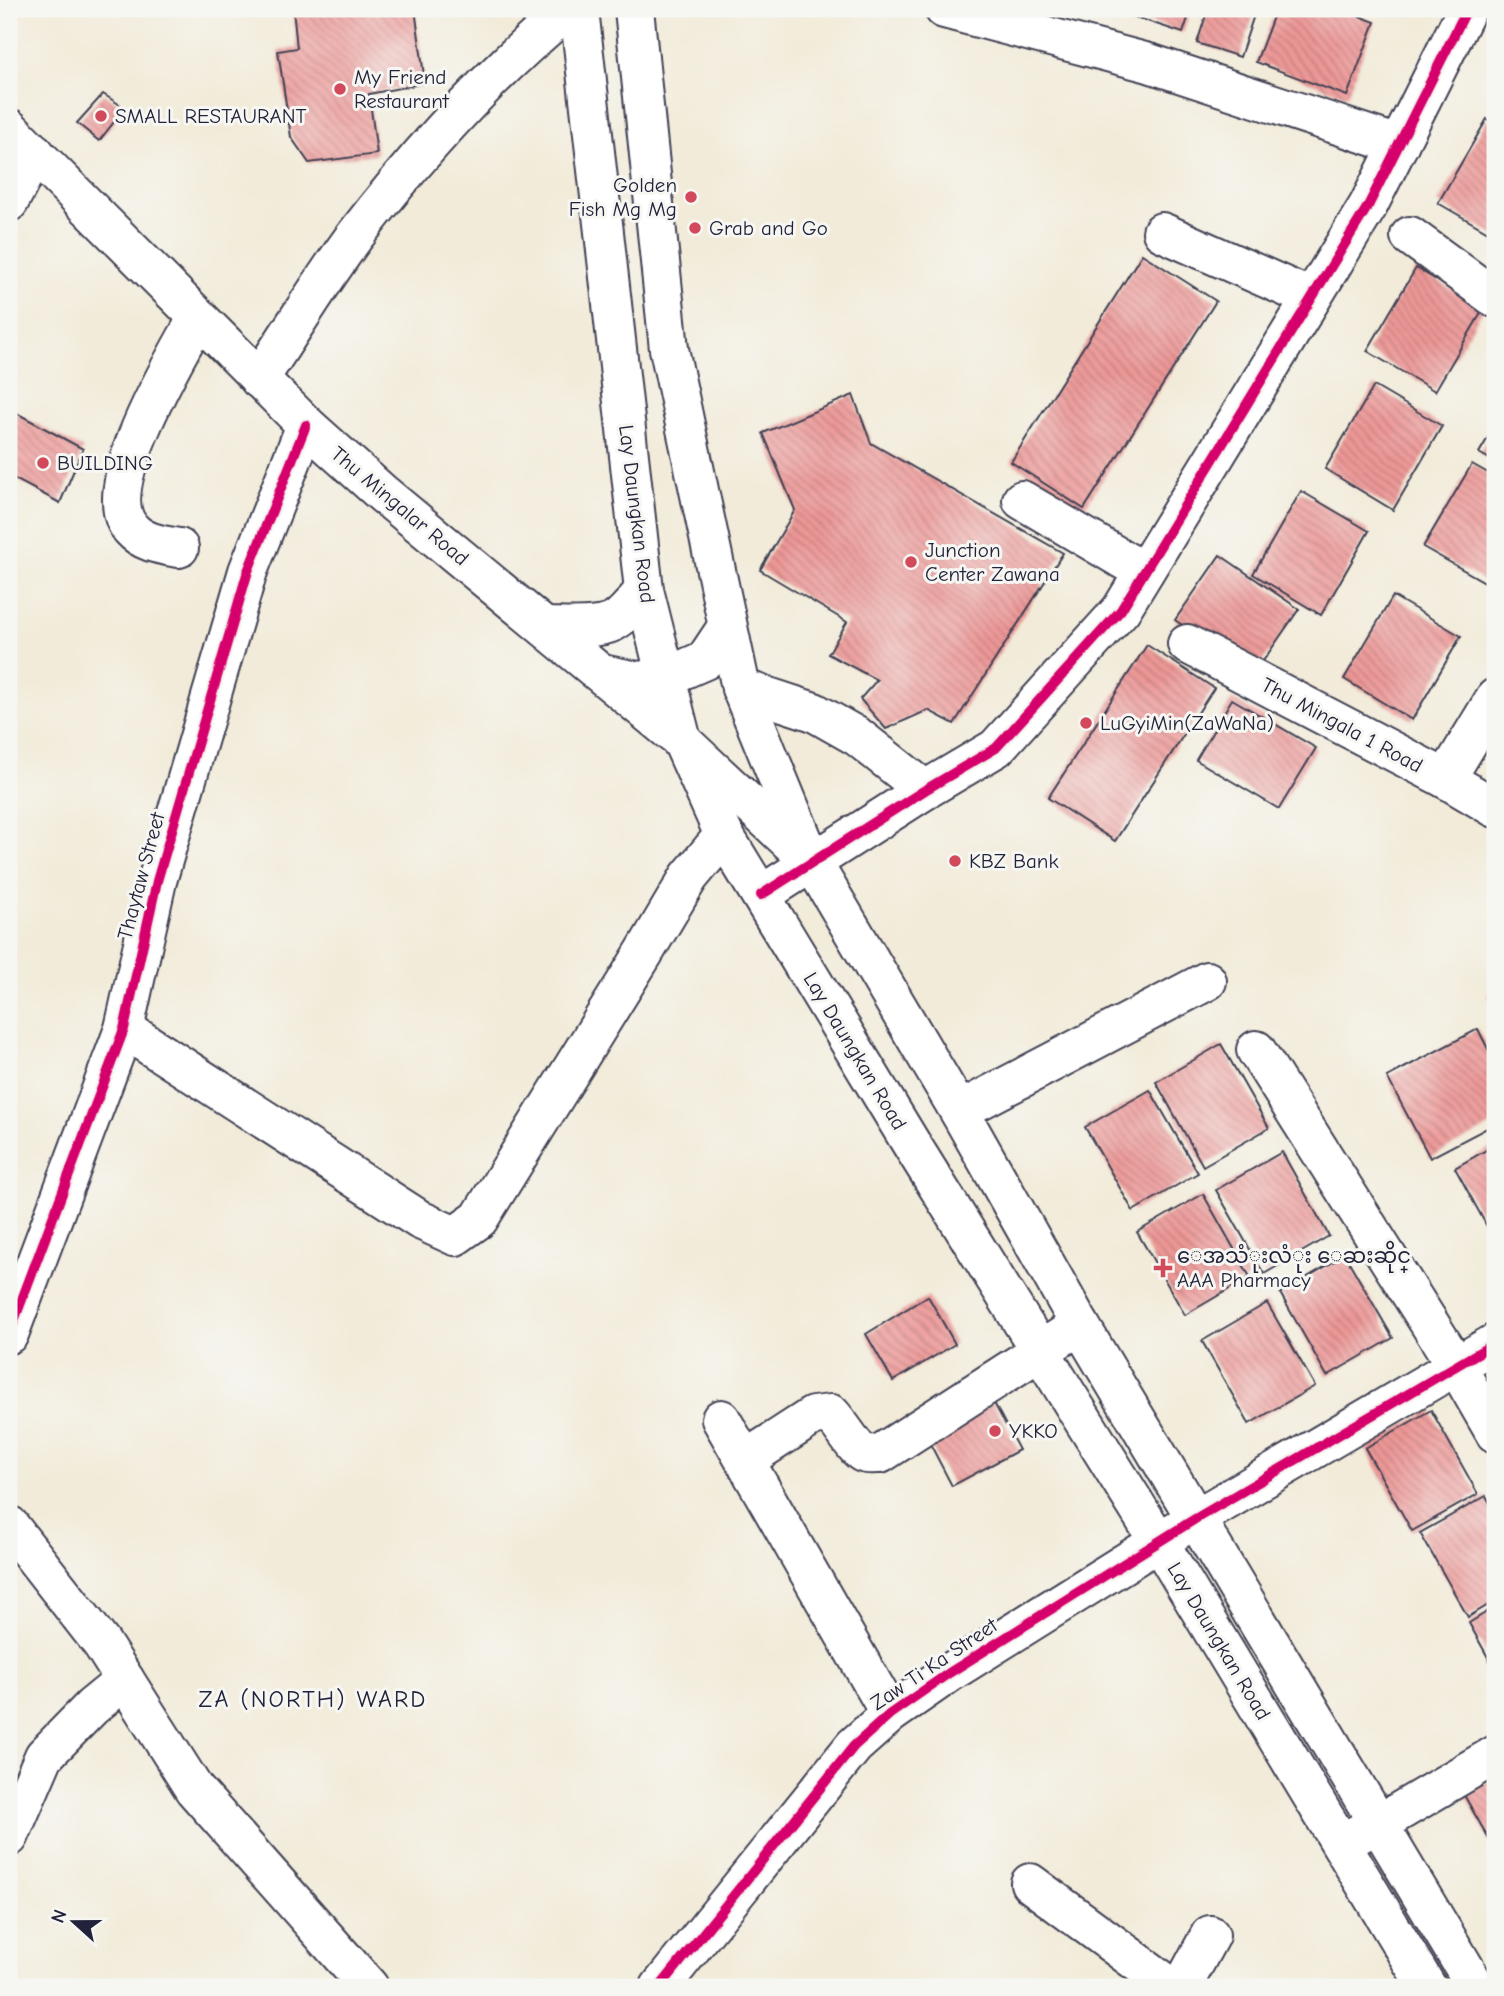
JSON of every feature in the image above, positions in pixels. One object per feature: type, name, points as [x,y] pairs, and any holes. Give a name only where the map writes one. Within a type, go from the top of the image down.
[{"type":"street","points":[[259,379],[354,238],[429,145],[507,62],[569,9]]},
{"type":"street","name":"Lay Daungkan Road","points":[[579,9],[644,590],[682,741],[724,835],[1159,1542],[1427,1987]]},
{"type":"street","name":"Lay Daungkan Road","points":[[634,9],[669,349],[727,627],[741,688],[812,862],[959,1111],[1080,1325],[1476,1987]]},
{"type":"street","points":[[944,9],[1149,62],[1399,145]]},
{"type":"street","points":[[761,895],[996,748],[1121,610],[1368,206],[1467,9]]},
{"type":"street","points":[[9,202],[22,141]]},
{"type":"street","name":"Thu Mingalar Road","points":[[22,141],[306,425],[382,493],[682,741],[812,862]]},
{"type":"street","points":[[1162,232],[1311,298]]},
{"type":"street","points":[[1410,236],[1495,298]]},
{"type":"street","points":[[179,548],[149,542],[131,529],[124,517],[122,486],[141,424],[198,317]]},
{"type":"street","name":"Thaytaw Street","points":[[9,1334],[124,1028],[157,881],[248,571],[306,425]]},
{"type":"street","points":[[1022,500],[1144,572]]},
{"type":"street","points":[[545,627],[612,623],[629,609],[644,590]]},
{"type":"street","points":[[602,674],[637,681],[666,677],[705,660],[727,627]]},
{"type":"street","name":"Thu Mingala 1 Road","points":[[1187,643],[1446,779],[1495,808]]},
{"type":"street","points":[[741,688],[814,712],[858,737],[925,790]]},
{"type":"street","points":[[1446,779],[1495,698]]},
{"type":"street","points":[[124,1028],[420,1220],[455,1236],[479,1219],[689,877],[724,835]]},
{"type":"street","points":[[959,1111],[1207,981]]},
{"type":"street","points":[[1256,1050],[1457,1367],[1495,1433]]},
{"type":"street","points":[[745,1460],[813,1416],[831,1414],[841,1424],[856,1448],[865,1455],[880,1454],[1080,1325]]},
{"type":"street","name":"Zaw Ti Ka Street","points":[[660,1987],[854,1746],[890,1714],[949,1673],[1195,1519],[1495,1343]]},
{"type":"street","points":[[721,1419],[890,1714]]},
{"type":"street","points":[[9,1525],[102,1644],[194,1789],[369,1987]]},
{"type":"street","points":[[9,1837],[44,1756],[92,1707],[125,1680]]},
{"type":"street","points":[[1341,1843],[1495,1755]]},
{"type":"street","points":[[1030,1883],[1171,1987]]},
{"type":"street","points":[[1182,1987],[1210,1935]]},
{"type":"building","name":"My Friend Restaurant","points":[[293,9],[415,9],[425,83],[369,94],[377,154],[309,163],[291,137],[278,51],[297,48]]},
{"type":"building","points":[[1111,9],[1191,9],[1183,33]]},
{"type":"building","points":[[1208,9],[1256,9],[1240,57],[1197,43]]},
{"type":"building","points":[[1276,9],[1341,9],[1375,22],[1347,96],[1256,62]]},
{"type":"building","name":"SMALL RESTAURANT","points":[[103,94],[125,108],[99,141],[77,123]]},
{"type":"building","points":[[1487,119],[1495,124],[1495,236],[1438,203]]},
{"type":"building","points":[[1142,254],[1216,301],[1084,509],[1011,462]]},
{"type":"building","points":[[1416,268],[1484,308],[1435,391],[1367,351]]},
{"type":"building","points":[[1374,386],[1442,426],[1393,510],[1325,469]]},
{"type":"building","name":"Junction Center Zawana","points":[[853,395],[871,443],[1063,553],[954,724],[928,710],[886,729],[860,699],[877,680],[828,654],[847,622],[760,570],[795,510],[763,433]]},
{"type":"building","name":"BUILDING","points":[[9,409],[83,449],[60,503],[9,476]]},
{"type":"building","points":[[1495,426],[1495,462],[1479,453]]},
{"type":"building","points":[[1472,464],[1495,477],[1495,580],[1492,586],[1423,547]]},
{"type":"building","points":[[1301,491],[1369,531],[1321,615],[1253,574]]},
{"type":"building","points":[[1220,555],[1299,609],[1254,674],[1175,620]]},
{"type":"building","points":[[1393,596],[1461,636],[1412,720],[1344,679]]},
{"type":"building","points":[[1147,645],[1214,688],[1115,841],[1048,798]]},
{"type":"building","points":[[1232,699],[1316,748],[1279,809],[1196,760]]},
{"type":"building","points":[[1495,984],[1495,1001],[1488,997]]},
{"type":"building","points":[[1478,1029],[1495,1063],[1495,1124],[1430,1158],[1387,1077]]},
{"type":"building","points":[[1221,1044],[1269,1128],[1203,1166],[1156,1082]]},
{"type":"building","points":[[1150,1090],[1198,1173],[1133,1211],[1085,1127]]},
{"type":"building","points":[[1495,1145],[1495,1241],[1455,1168]]},
{"type":"building","points":[[1282,1152],[1329,1236],[1264,1274],[1216,1190]]},
{"type":"building","points":[[1203,1194],[1250,1277],[1185,1315],[1137,1232]]},
{"type":"building","points":[[1345,1255],[1393,1338],[1327,1376],[1280,1293]]},
{"type":"building","points":[[928,1296],[955,1344],[893,1381],[866,1334]]},
{"type":"building","points":[[1267,1303],[1315,1386],[1249,1424],[1202,1341]]},
{"type":"building","points":[[993,1401],[1019,1450],[952,1486],[927,1438]]},
{"type":"building","points":[[1431,1410],[1478,1494],[1412,1531],[1365,1448]]},
{"type":"building","points":[[1486,1496],[1495,1512],[1495,1601],[1468,1617],[1420,1533]]},
{"type":"building","points":[[1495,1607],[1495,1670],[1469,1623]]},
{"type":"building","points":[[1495,1777],[1495,1850],[1464,1795]]},
{"type":"cycle path","points":[[761,895],[996,748],[1121,610],[1368,206],[1467,9]]},
{"type":"cycle path","points":[[9,1334],[124,1029],[157,881],[248,571],[306,425]]},
{"type":"cycle path","points":[[660,1987],[854,1746],[890,1714],[949,1673],[1195,1519],[1495,1343]]},
{"type":"place","name":"My Friend Restaurant","points":[[340,89]]},
{"type":"place","name":"SMALL RESTAURANT","points":[[101,116]]},
{"type":"place","name":"Golden Fish Mg Mg","points":[[691,197]]},
{"type":"place","name":"Grab and Go","points":[[695,228]]},
{"type":"place","name":"BUILDING","points":[[43,463]]},
{"type":"place","name":"Junction Center Zawana","points":[[911,562]]},
{"type":"place","name":"LuGyiMin(ZaWaNa)","points":[[1086,723]]},
{"type":"place","name":"KBZ Bank","points":[[955,861]]},
{"type":"place","name":"ေအသံုးလံုး ေဆးဆိုင္ AAA Pharmacy","points":[[1163,1268]]},
{"type":"place","name":"YKKO","points":[[995,1431]]},
{"type":"district","name":"ZA (NORTH) WARD","points":[[313,1699]]}]
